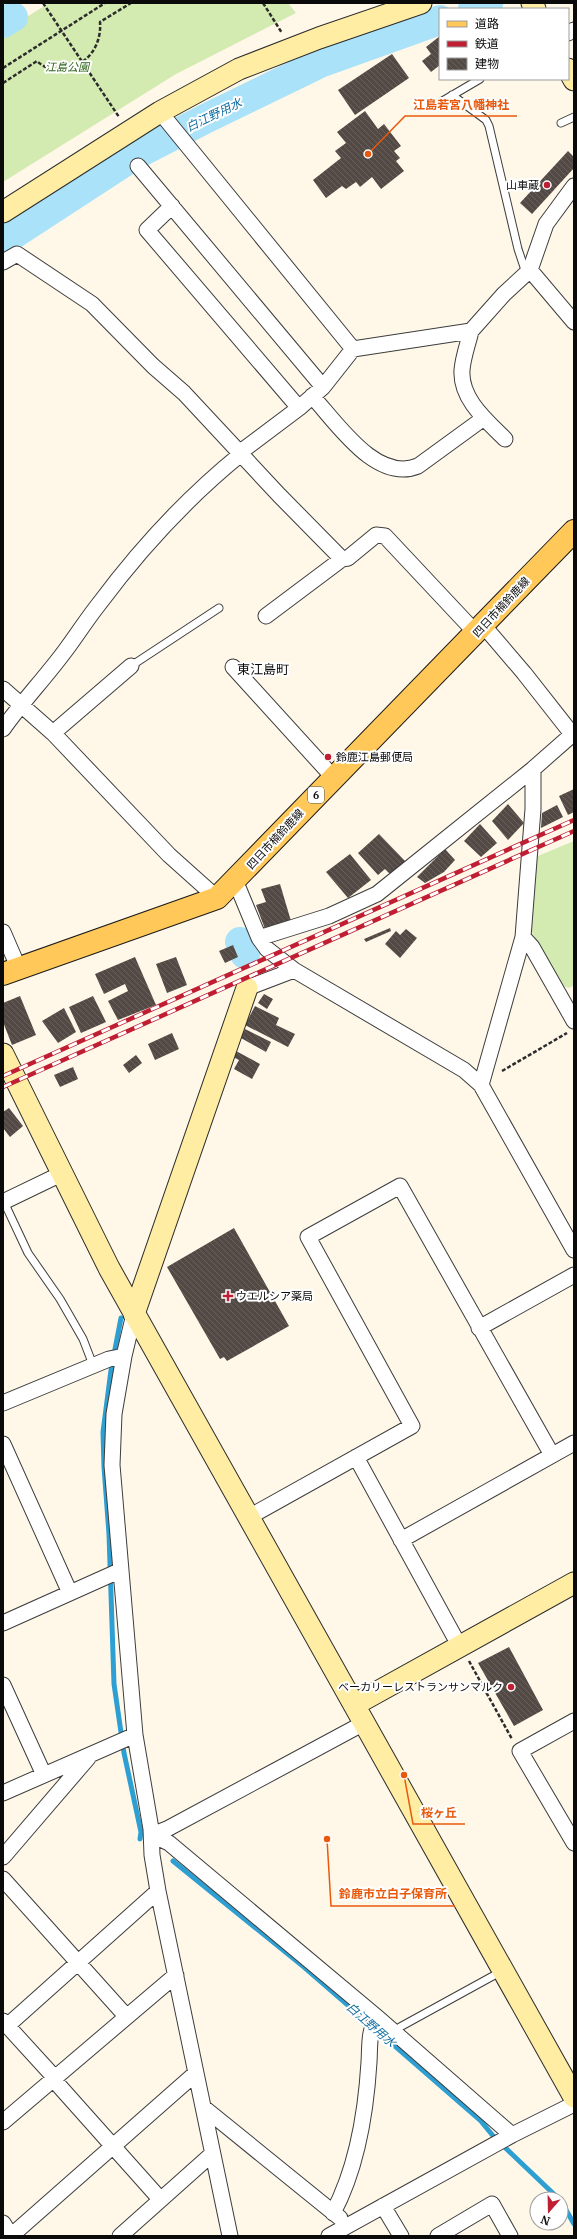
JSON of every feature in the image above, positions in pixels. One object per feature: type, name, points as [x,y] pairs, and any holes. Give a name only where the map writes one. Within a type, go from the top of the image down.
[{"type":"main road","name":"四日市楠鈴鹿線","points":[[11,971],[217,898],[236,880],[333,777],[480,629],[574,531]]},
{"type":"street","points":[[3,212],[166,120],[239,69],[319,38],[421,3]]},
{"type":"street","points":[[569,71],[574,80]]},
{"type":"street","points":[[166,120],[353,348]]},
{"type":"street","points":[[138,166],[172,206],[318,391],[363,452],[382,464],[408,470],[418,466],[484,418]]},
{"type":"street","points":[[505,439],[477,411],[465,389],[462,372],[471,331],[504,294],[528,272],[546,224],[574,186]]},
{"type":"street","points":[[172,206],[148,230],[299,408]]},
{"type":"street","points":[[3,262],[17,254],[92,304],[153,366],[184,393],[342,559]]},
{"type":"street","points":[[528,272],[574,322]]},
{"type":"street","points":[[3,729],[140,553],[209,480],[240,453],[299,408],[318,391],[353,348],[471,331]]},
{"type":"street","points":[[259,938],[329,916],[377,894],[533,769],[573,733],[480,629],[385,536],[376,535],[348,558],[342,559],[266,616]]},
{"type":"street","points":[[53,733],[130,666]]},
{"type":"street","points":[[233,667],[333,777]]},
{"type":"street","points":[[3,689],[10,698],[21,704],[53,733],[169,855],[217,898]]},
{"type":"street","points":[[3,709],[21,704]]},
{"type":"street","points":[[482,1083],[523,937],[533,809],[533,769]]},
{"type":"street","points":[[236,880],[259,938],[267,949],[294,970],[464,1070],[482,1083],[574,1250]]},
{"type":"street","points":[[3,932],[11,971]]},
{"type":"street","points":[[523,937],[532,946],[568,996],[574,1021]]},
{"type":"street","points":[[230,2236],[158,1891],[152,1855],[152,1835],[127,1739],[120,1571],[112,1465],[114,1414],[117,1358],[134,1314],[247,988],[294,970]]},
{"type":"street","points":[[3,1054],[61,1174],[134,1314],[574,2097]]},
{"type":"street","points":[[4,1202],[61,1174]]},
{"type":"street","points":[[249,1517],[412,1426],[308,1237],[400,1186],[552,1455]]},
{"type":"street","points":[[479,1328],[574,1275]]},
{"type":"street","points":[[3,1403],[93,1365],[117,1358]]},
{"type":"street","points":[[401,1540],[574,1443]]},
{"type":"street","points":[[3,1444],[70,1593]]},
{"type":"street","points":[[356,1457],[464,1654]]},
{"type":"street","points":[[3,1623],[120,1571]]},
{"type":"street","points":[[354,1705],[464,1654],[574,1583]]},
{"type":"street","points":[[3,1684],[44,1775]]},
{"type":"street","points":[[574,1721],[520,1751],[574,1843]]},
{"type":"street","points":[[152,1835],[167,1829],[364,1723]]},
{"type":"street","points":[[3,1793],[127,1739]]},
{"type":"street","points":[[3,1857],[90,1756]]},
{"type":"street","points":[[152,1835],[169,1843],[375,2024],[396,2034],[504,2140]]},
{"type":"street","points":[[3,1879],[126,2016]]},
{"type":"street","points":[[158,1891],[79,1962],[5,2024],[160,2199]]},
{"type":"street","points":[[3,2122],[176,1975]]},
{"type":"street","points":[[333,2213],[341,2198],[358,2142],[375,2024]]},
{"type":"street","points":[[3,2223],[11,2236],[196,2073]]},
{"type":"street","points":[[329,2236],[504,2140],[574,2104]]},
{"type":"street","points":[[203,2107],[348,2225]]},
{"type":"street","points":[[120,2236],[212,2154]]},
{"type":"street","points":[[438,2236],[492,2204],[510,2236]]},
{"type":"street","points":[[383,2206],[401,2236]]},
{"type":"lane","points":[[434,106],[478,80]]},
{"type":"lane","points":[[452,95],[486,120],[489,126],[518,249],[528,272]]},
{"type":"lane","points":[[561,123],[574,117]]},
{"type":"lane","points":[[130,666],[219,608]]},
{"type":"lane","points":[[4,1202],[28,1253],[60,1299],[83,1339],[93,1365]]},
{"type":"lane","points":[[396,2034],[400,2027],[503,1971]]},
{"type":"path","points":[[43,3],[119,118]]},
{"type":"path","points":[[3,68],[105,3]]},
{"type":"path","points":[[3,83],[37,61],[49,68],[59,69],[75,67],[83,62],[94,50],[99,40],[100,22],[131,3]]},
{"type":"path","points":[[263,3],[282,32]]},
{"type":"path","points":[[482,1083],[574,1029]]},
{"type":"path","points":[[464,1654],[515,1746],[520,1751]]},
{"type":"green space","name":"江島公園","points":[[49,3],[288,3],[296,13],[176,74],[3,182],[3,32]]},
{"type":"green space","points":[[574,841],[574,985],[569,988],[561,985],[528,925],[533,858]]},
{"type":"building","points":[[439,37],[439,66],[431,72],[422,61],[431,54],[426,47]]},
{"type":"building","points":[[392,54],[409,78],[355,115],[338,90]]},
{"type":"building","points":[[365,111],[378,129],[384,124],[401,146],[394,151],[400,158],[396,161],[404,171],[381,189],[372,177],[360,187],[356,182],[346,189],[342,186],[326,198],[313,180],[341,158],[335,151],[346,143],[337,132]]},
{"type":"building","name":"山車蔵","points":[[568,151],[574,157],[574,168],[532,214],[520,203]]},
{"type":"building","points":[[574,789],[574,812],[568,815],[559,796]]},
{"type":"building","points":[[508,804],[524,823],[508,840],[492,821]]},
{"type":"building","points":[[557,805],[563,817],[541,828],[542,813]]},
{"type":"building","points":[[480,824],[497,843],[481,857],[464,841]]},
{"type":"building","points":[[379,834],[406,862],[392,876],[385,869],[378,875],[358,853]]},
{"type":"building","points":[[445,849],[455,860],[444,872],[425,883],[417,877]]},
{"type":"building","points":[[350,854],[371,880],[348,898],[326,872]]},
{"type":"building","points":[[280,884],[291,921],[265,929],[256,905],[266,902],[261,889]]},
{"type":"building","points":[[390,928],[391,931],[366,942],[364,939]]},
{"type":"building","points":[[406,929],[417,938],[400,958],[385,944],[396,931],[400,935]]},
{"type":"building","points":[[233,945],[238,957],[225,963],[219,951]]},
{"type":"building","points":[[135,957],[156,1005],[118,1020],[108,1001],[128,991],[125,984],[104,994],[95,974]]},
{"type":"building","points":[[176,957],[187,985],[167,993],[156,964]]},
{"type":"building","points":[[264,994],[273,999],[267,1009],[258,1003]]},
{"type":"building","points":[[20,996],[36,1035],[12,1045],[3,1022],[3,1003]]},
{"type":"building","points":[[93,996],[106,1022],[81,1033],[69,1007]]},
{"type":"building","points":[[255,1006],[279,1018],[276,1025],[295,1034],[288,1047],[245,1025]]},
{"type":"building","points":[[64,1008],[76,1032],[58,1043],[42,1021]]},
{"type":"building","points":[[245,1029],[271,1042],[266,1052],[241,1038]]},
{"type":"building","points":[[172,1033],[179,1049],[155,1060],[148,1044]]},
{"type":"building","points":[[236,1051],[260,1064],[252,1079],[234,1069],[239,1060],[233,1057]]},
{"type":"building","points":[[136,1055],[142,1063],[129,1073],[123,1065]]},
{"type":"building","points":[[73,1067],[78,1079],[60,1087],[54,1075]]},
{"type":"building","points":[[9,1108],[23,1126],[10,1137],[3,1128],[3,1112]]},
{"type":"building","name":"ウエルシア薬局","points":[[234,1228],[289,1326],[227,1361],[224,1357],[220,1359],[167,1267]]},
{"type":"building","name":"ベーカリーレストランサンマルク","points":[[509,1647],[543,1710],[514,1726],[478,1663]]},
{"type":"waterway","name":"白江野用水","points":[[476,8],[488,4]]},
{"type":"waterway","points":[[3,23],[13,17]]},
{"type":"waterway","name":"白江野用水","points":[[3,241],[135,155],[207,118],[320,63],[439,20]]},
{"type":"waterway","points":[[240,942],[246,948],[245,954]]},
{"type":"waterway","points":[[121,1318],[111,1370],[103,1432],[104,1467],[109,1534],[114,1684],[124,1753],[141,1832],[140,1839]]},
{"type":"waterway","name":"白江野用水","points":[[173,1861],[304,1967],[480,2120],[494,2137],[551,2191]]},
{"type":"waterway","name":"白江野用水","points":[[569,2215],[574,2224]]},
{"type":"railway","points":[[3,1076],[574,820]]},
{"type":"railway","points":[[3,1087],[574,831]]},
{"type":"place","name":"江島若宮八幡神社","points":[[368,154]]},
{"type":"place","name":"山車蔵","points":[[547,185]]},
{"type":"place","name":"鈴鹿江島郵便局","points":[[328,757]]},
{"type":"place","name":"ウエルシア薬局","points":[[228,1296]]},
{"type":"place","name":"ベーカリーレストランサンマルク","points":[[511,1687]]},
{"type":"place","name":"桜ヶ丘","points":[[404,1775]]},
{"type":"place","name":"鈴鹿市立白子保育所","points":[[327,1839]]},
{"type":"district","name":"東江島町","points":[[263,669]]}]
